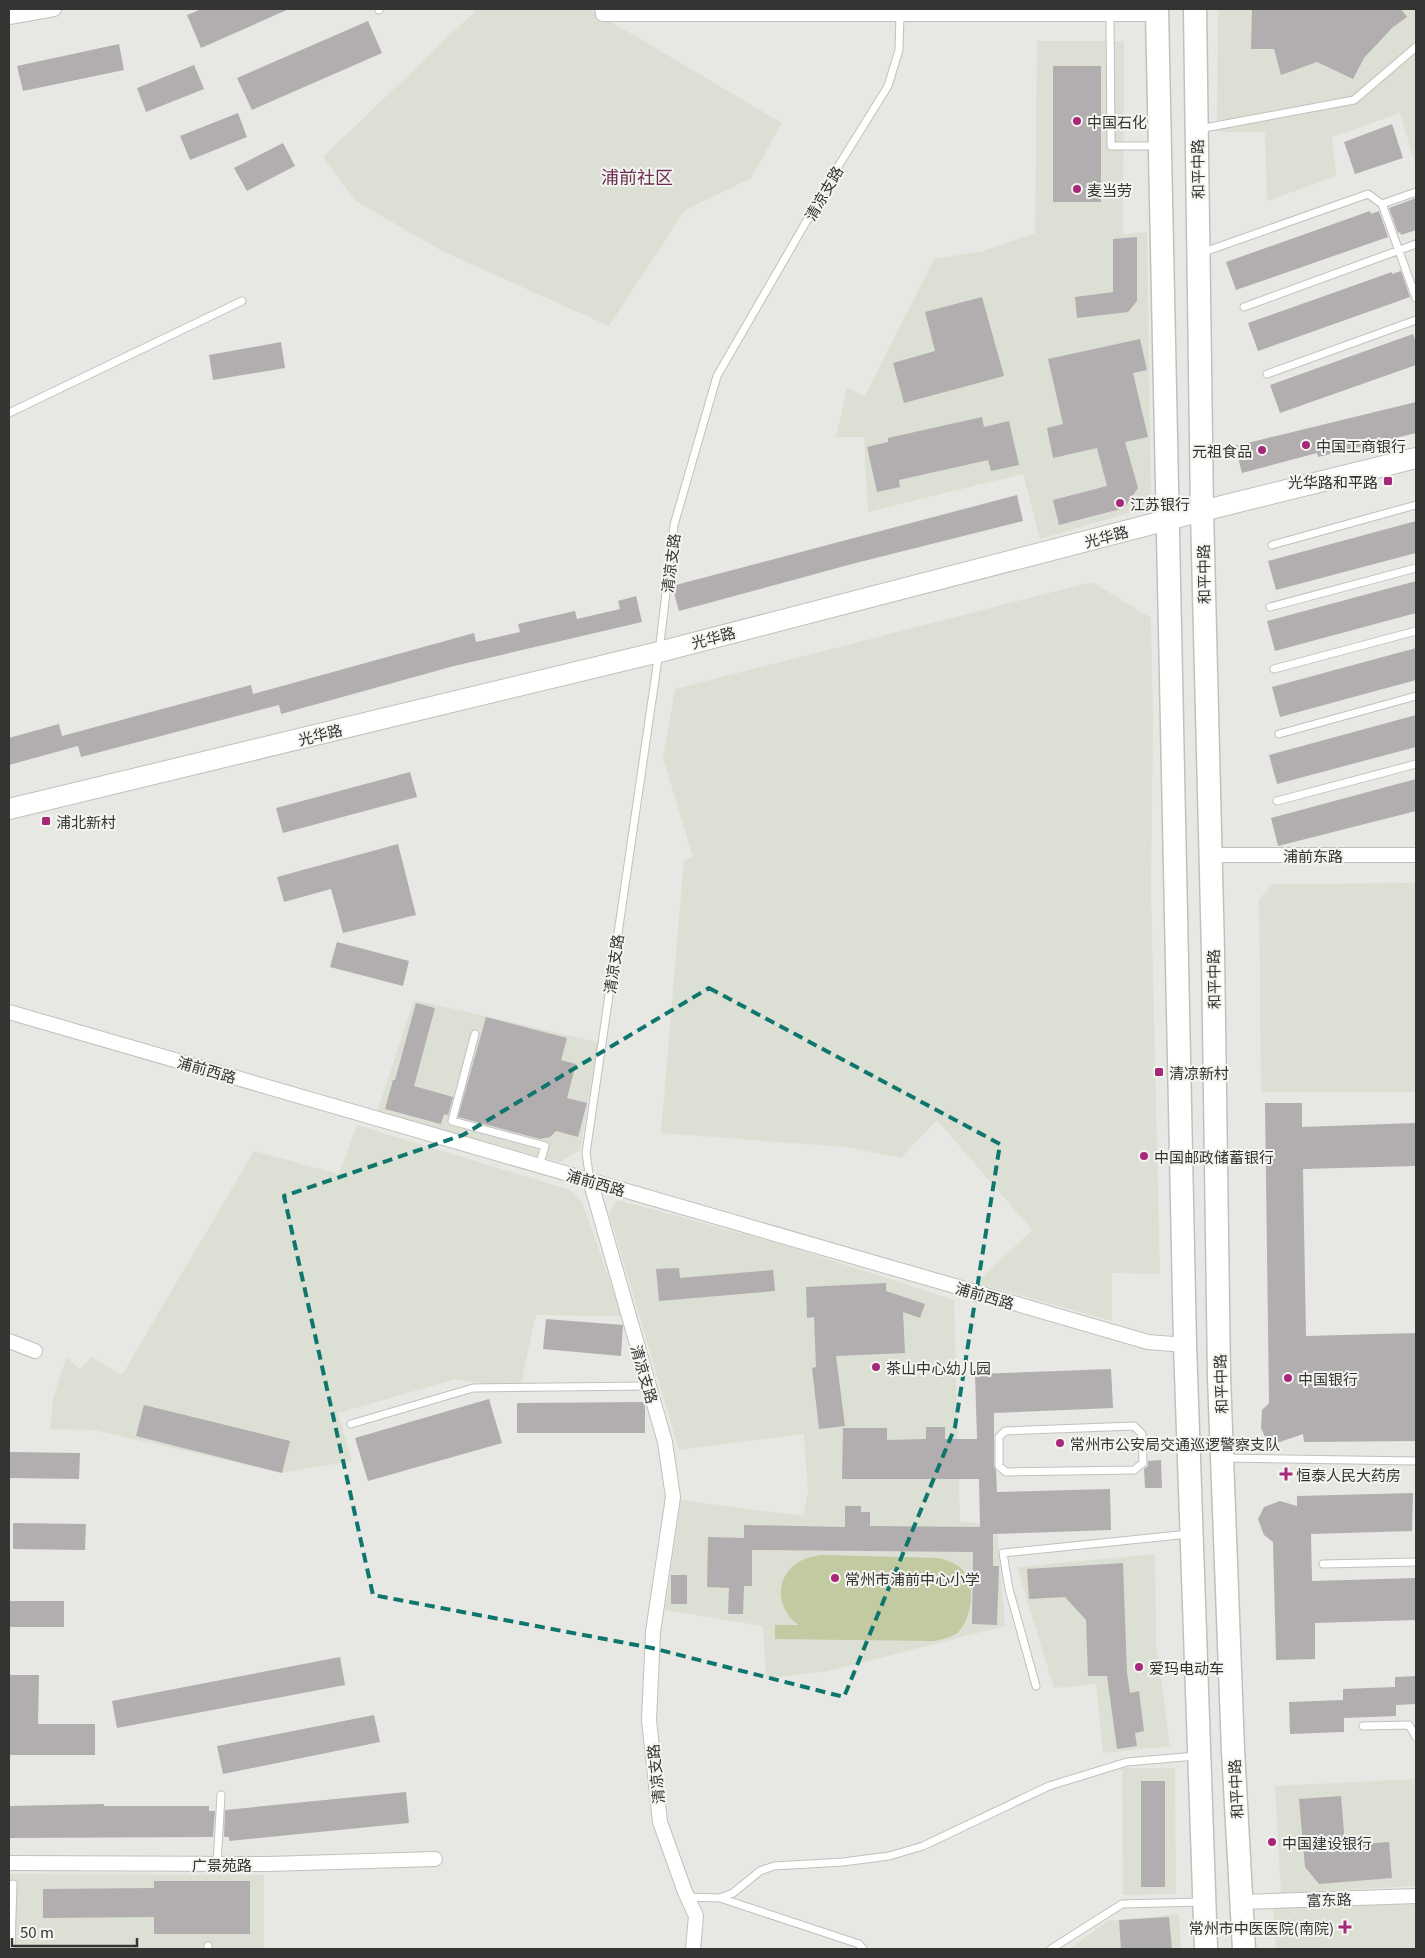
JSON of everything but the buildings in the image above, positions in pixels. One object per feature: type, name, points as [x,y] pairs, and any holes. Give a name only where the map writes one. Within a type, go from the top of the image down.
[{"type":"main road","name":"和平中路","points":[[1195,9],[1202,511],[1222,1458],[1233,1750],[1244,1949]]},
{"type":"main road","points":[[1157,12],[1184,1345],[1206,1949]]},
{"type":"main road","name":"光华路","points":[[9,809],[659,652],[1166,520],[1416,458]]},
{"type":"street","points":[[9,17],[54,9]]},
{"type":"street","points":[[603,11],[900,15],[1157,12]]},
{"type":"street","name":"浦前东路","points":[[1210,855],[1416,855]]},
{"type":"street","name":"浦前西路","points":[[9,1012],[1148,1342],[1184,1345]]},
{"type":"street","name":"清凉支路","points":[[590,1180],[664,1442],[673,1497],[653,1632],[649,1720],[660,1822],[696,1916],[693,1949]]},
{"type":"street","points":[[9,1341],[35,1351]]},
{"type":"street","name":"广景苑路","points":[[9,1863],[268,1864],[435,1859]]},
{"type":"street","name":"富东路","points":[[1241,1902],[1416,1896]]},
{"type":"lane","points":[[1110,14],[1111,146],[1159,146]]},
{"type":"lane","name":"清凉支路","points":[[590,1180],[586,1153],[659,652],[674,525],[716,376],[839,165],[888,86],[899,50],[900,15]]},
{"type":"lane","points":[[1196,129],[1354,100],[1416,47]]},
{"type":"lane","points":[[1382,204],[1416,192]]},
{"type":"lane","points":[[1198,254],[1368,194],[1382,204],[1416,298]]},
{"type":"lane","points":[[1244,307],[1416,244]]},
{"type":"lane","points":[[9,413],[242,301]]},
{"type":"lane","points":[[1267,374],[1416,320]]},
{"type":"lane","points":[[1272,545],[1416,505]]},
{"type":"lane","points":[[1270,607],[1416,568]]},
{"type":"lane","points":[[1274,669],[1416,631]]},
{"type":"lane","points":[[1278,734],[1416,696]]},
{"type":"lane","points":[[1277,801],[1416,764]]},
{"type":"lane","points":[[475,1034],[452,1121],[545,1146],[539,1166]]},
{"type":"lane","points":[[351,1424],[473,1388],[649,1386]]},
{"type":"lane","points":[[1134,1426],[1142,1434],[1142,1448],[1142,1463],[1134,1470],[1006,1472],[999,1466],[998,1437],[1005,1431],[1134,1426]]},
{"type":"lane","points":[[1142,1448],[1188,1446]]},
{"type":"lane","points":[[1222,1458],[1416,1461]]},
{"type":"lane","points":[[1036,1686],[1009,1589],[1003,1553],[1190,1534]]},
{"type":"lane","points":[[1323,1564],[1416,1562]]},
{"type":"lane","points":[[1362,1726],[1409,1725],[1416,1737]]},
{"type":"lane","points":[[720,1898],[732,1893],[760,1871],[774,1866],[843,1862],[889,1856],[923,1846],[1049,1786],[1126,1762],[1199,1755]]},
{"type":"lane","points":[[217,1864],[221,1796]]},
{"type":"lane","points":[[11,1949],[12,1884]]},
{"type":"lane","points":[[687,1896],[720,1898],[859,1944],[863,1949]]},
{"type":"lane","points":[[1051,1949],[1122,1904],[1204,1902]]},
{"type":"highlighted area","points":[[709,988],[1000,1144],[955,1427],[844,1697],[652,1648],[373,1595],[284,1196],[463,1135]]},
{"type":"shaded area","points":[[477,9],[589,9],[782,123],[751,178],[685,210],[609,326],[442,251],[356,201],[323,157]]},
{"type":"shaded area","points":[[1218,9],[1416,9],[1416,167],[1400,113],[1332,137],[1336,176],[1267,201],[1265,132],[1217,132]]},
{"type":"shaded area","points":[[1037,41],[1124,41],[1123,234],[1147,232],[1151,495],[1142,509],[1040,539],[1023,474],[868,512],[864,437],[836,437],[847,388],[865,396],[934,259],[983,251],[1035,233]]},
{"type":"shaded area","points":[[1092,582],[1151,618],[1153,730],[1151,890],[1160,1274],[1112,1273],[1112,1321],[977,1283],[1032,1230],[937,1120],[901,1158],[846,1147],[661,1133],[684,860],[693,857],[663,758],[675,689]]},
{"type":"shaded area","points":[[1416,883],[1416,1092],[1261,1092],[1259,899],[1273,884]]},
{"type":"shaded area","points":[[414,1000],[598,1042],[580,1150],[560,1162],[377,1112]]},
{"type":"shaded area","points":[[357,1125],[570,1190],[583,1204],[622,1316],[536,1315],[521,1383],[489,1384],[456,1379],[338,1413],[352,1461],[282,1473],[94,1430],[50,1429],[53,1400],[66,1357],[80,1369],[92,1357],[122,1375],[254,1151],[339,1174]]},
{"type":"shaded area","points":[[617,1200],[781,1244],[954,1300],[960,1521],[997,1526],[1005,1626],[824,1672],[766,1678],[763,1626],[665,1610],[681,1500],[803,1516],[808,1492],[804,1434],[679,1450],[609,1213]]},
{"type":"shaded area","points":[[1155,1554],[1156,1642],[1170,1746],[1103,1753],[1096,1684],[1054,1688],[1017,1567]]},
{"type":"shaded area","points":[[1122,1768],[1175,1768],[1176,1894],[1123,1895]]},
{"type":"shaded area","points":[[1416,1779],[1416,1886],[1281,1893],[1275,1786]]},
{"type":"shaded area","points":[[9,1874],[264,1875],[264,1949],[9,1949]]},
{"type":"shaded area","name":"常州市中医医院(南院)","points":[[1416,1903],[1416,1949],[1276,1949],[1273,1905]]},
{"type":"shaded area","points":[[1179,1914],[1181,1949],[1069,1949],[1108,1921]]},
{"type":"green space","points":[[821,1555],[939,1558],[954,1563],[965,1573],[970,1587],[970,1605],[965,1622],[956,1634],[934,1641],[775,1639],[775,1625],[799,1625],[787,1613],[781,1598],[781,1589],[786,1574],[798,1562]]},
{"type":"place","name":"中国石化","points":[[1077,121]]},
{"type":"place","name":"麦当劳","points":[[1077,189]]},
{"type":"place","name":"中国工商银行","points":[[1306,445]]},
{"type":"place","name":"元祖食品","points":[[1262,450]]},
{"type":"place","name":"光华路和平路","points":[[1388,481]]},
{"type":"place","name":"江苏银行","points":[[1120,503]]},
{"type":"place","name":"浦北新村","points":[[46,821]]},
{"type":"place","name":"清凉新村","points":[[1159,1072]]},
{"type":"place","name":"中国邮政储蓄银行","points":[[1144,1156]]},
{"type":"place","name":"茶山中心幼儿园","points":[[876,1367]]},
{"type":"place","name":"中国银行","points":[[1288,1378]]},
{"type":"place","name":"常州市公安局交通巡逻警察支队","points":[[1060,1443]]},
{"type":"place","name":"恒泰人民大药房","points":[[1286,1474]]},
{"type":"place","name":"常州市浦前中心小学","points":[[835,1578]]},
{"type":"place","name":"爱玛电动车","points":[[1139,1667]]},
{"type":"place","name":"中国建设银行","points":[[1272,1842]]},
{"type":"place","name":"常州市中医医院(南院)","points":[[1345,1927]]},
{"type":"district","name":"浦前社区","points":[[637,176]]}]
